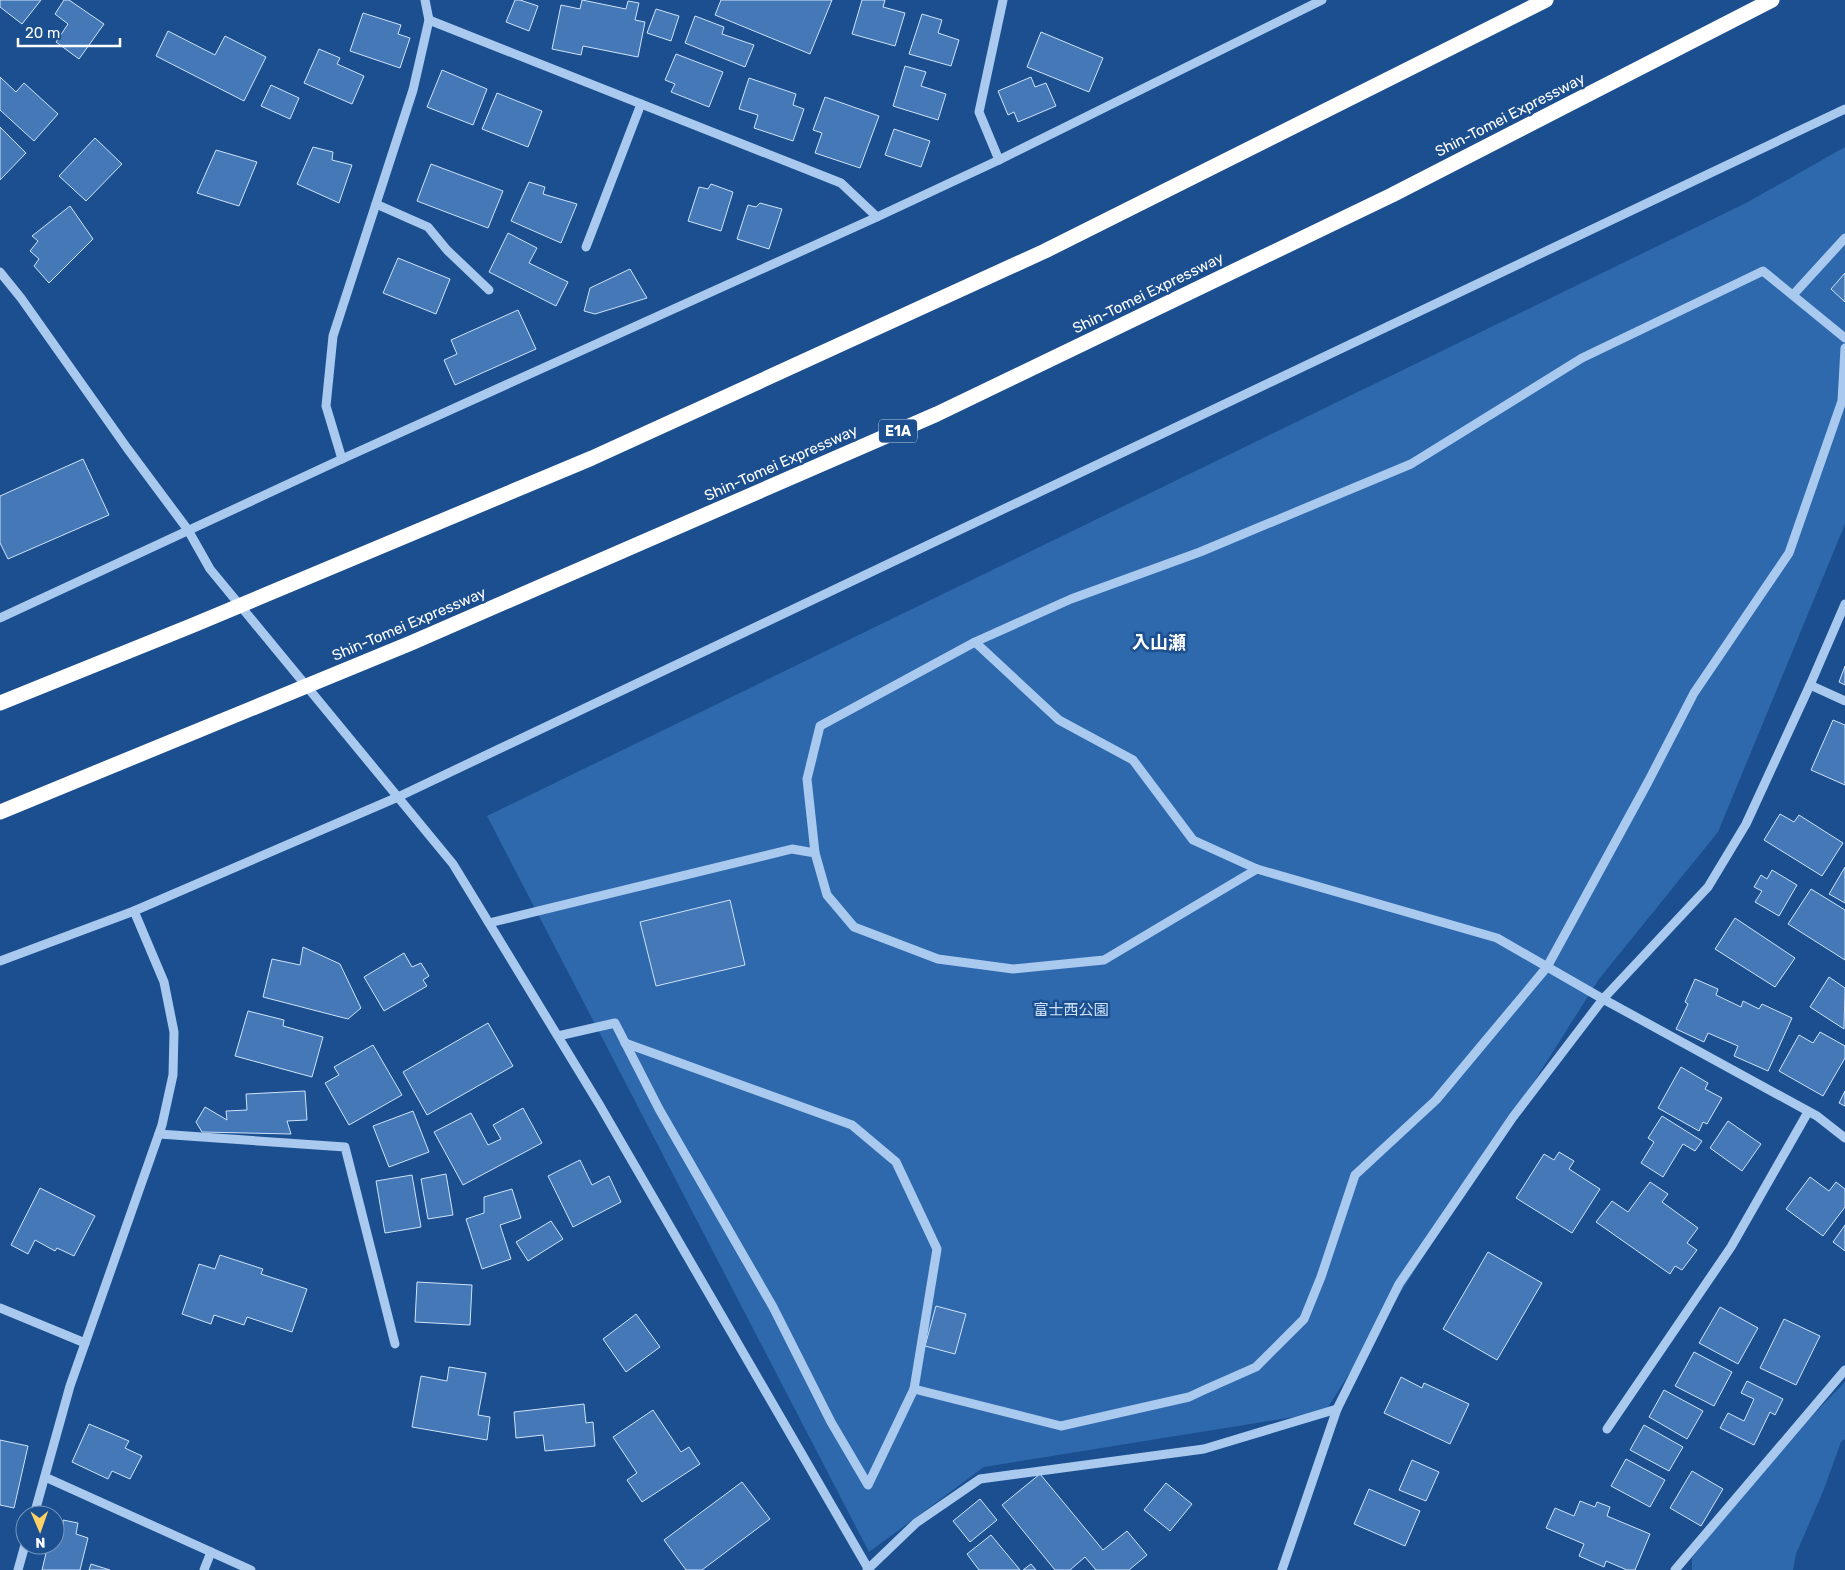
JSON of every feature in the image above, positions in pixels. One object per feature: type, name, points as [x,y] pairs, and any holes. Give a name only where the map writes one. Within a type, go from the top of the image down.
[{"type":"highway","points":[[0,703],[191,626],[592,458],[1045,251],[1546,0]]},
{"type":"highway","name":"Shin-Tomei Expressway","points":[[0,812],[412,643],[937,414],[1392,195],[1772,0]]},
{"type":"street","points":[[342,459],[326,406],[333,336],[412,90],[429,20],[425,0]]},
{"type":"street","points":[[999,160],[979,112],[1002,0]]},
{"type":"street","points":[[0,618],[342,459],[999,160],[1322,0]]},
{"type":"street","points":[[429,20],[841,183],[877,216]]},
{"type":"street","points":[[586,247],[641,104]]},
{"type":"street","points":[[0,961],[134,911],[398,797],[1845,109]]},
{"type":"street","points":[[376,204],[428,227],[447,250],[489,290]]},
{"type":"street","points":[[1793,295],[1845,238]]},
{"type":"street","points":[[1257,870],[1104,960],[1013,968],[938,959],[854,927],[827,895],[815,853],[807,779],[820,726],[975,642],[1071,599],[1200,552],[1411,464],[1582,358],[1763,270],[1845,338]]},
{"type":"street","points":[[0,272],[21,298],[127,448],[188,530],[210,569],[453,864],[599,1104],[868,1570],[916,1523],[980,1479],[1204,1449],[1337,1409]]},
{"type":"street","points":[[914,1389],[1061,1426],[1188,1397],[1256,1367],[1304,1320],[1321,1277],[1355,1175],[1436,1100],[1548,967],[1694,694],[1790,553],[1842,401],[1845,348]]},
{"type":"street","points":[[1282,1570],[1337,1409],[1399,1284],[1513,1118],[1603,999],[1708,886],[1746,824],[1845,604]]},
{"type":"street","points":[[975,642],[1059,720],[1133,760],[1193,840],[1257,870],[1497,938],[1808,1112],[1845,1138]]},
{"type":"street","points":[[1810,685],[1845,701]]},
{"type":"street","points":[[489,923],[792,849],[815,853]]},
{"type":"street","points":[[37,1505],[70,1386],[159,1134],[173,1075],[174,1032],[164,982],[134,911]]},
{"type":"street","points":[[558,1036],[615,1023],[625,1043],[659,1109],[773,1308],[831,1422],[868,1485],[914,1389],[937,1249],[896,1162],[852,1125],[625,1043]]},
{"type":"street","points":[[1607,1429],[1732,1247],[1808,1112]]},
{"type":"street","points":[[159,1134],[345,1147],[396,1344]]},
{"type":"street","points":[[0,1308],[85,1343]]},
{"type":"street","points":[[1675,1570],[1845,1370]]},
{"type":"street","points":[[45,1477],[251,1570]]},
{"type":"street","points":[[204,1570],[211,1552]]},
{"type":"street","points":[[18,1570],[22,1555]]},
{"type":"green space","name":"富士西公園","points":[[1845,147],[1845,524],[1718,832],[1599,979],[1325,1412],[984,1467],[869,1552],[487,816],[1746,203]]},
{"type":"green space","points":[[1845,1382],[1845,1439],[1841,1442],[1824,1489],[1796,1554],[1793,1570],[1692,1570],[1692,1558],[1766,1463]]},
{"type":"building","points":[[0,0],[41,0],[22,24],[0,7]]},
{"type":"building","points":[[64,0],[69,0],[104,24],[79,59],[56,42],[68,24],[55,14]]},
{"type":"building","points":[[515,0],[538,6],[529,31],[506,22]]},
{"type":"building","points":[[582,0],[626,9],[628,1],[639,3],[635,20],[645,22],[638,57],[583,46],[581,55],[552,49],[561,5],[580,9]]},
{"type":"building","points":[[721,0],[832,0],[810,54],[715,15]]},
{"type":"building","points":[[862,0],[885,0],[883,7],[905,13],[895,46],[852,34]]},
{"type":"building","points":[[656,9],[679,16],[671,41],[647,33]]},
{"type":"building","points":[[363,13],[401,25],[398,34],[410,38],[400,68],[350,51]]},
{"type":"building","points":[[922,14],[942,20],[938,33],[959,40],[951,66],[909,54]]},
{"type":"building","points":[[695,16],[724,27],[722,34],[754,45],[745,67],[685,43]]},
{"type":"building","points":[[168,31],[215,55],[225,36],[266,57],[244,101],[156,56]]},
{"type":"building","points":[[1041,32],[1103,58],[1089,92],[1027,67]]},
{"type":"building","points":[[319,49],[340,58],[337,64],[364,76],[352,104],[304,83]]},
{"type":"building","points":[[676,54],[723,72],[709,107],[671,92],[675,84],[665,80]]},
{"type":"building","points":[[905,66],[926,72],[921,86],[946,94],[938,120],[893,106]]},
{"type":"building","points":[[442,70],[487,89],[473,125],[427,107]]},
{"type":"building","points":[[0,77],[16,92],[24,83],[58,114],[34,141],[0,110]]},
{"type":"building","points":[[1031,77],[1035,87],[1046,83],[1056,106],[1018,122],[1014,112],[1008,115],[998,91]]},
{"type":"building","points":[[749,78],[796,94],[793,105],[804,109],[793,141],[754,128],[758,115],[739,109]]},
{"type":"building","points":[[271,85],[299,98],[290,119],[261,106]]},
{"type":"building","points":[[497,93],[542,111],[528,147],[482,129]]},
{"type":"building","points":[[825,97],[879,116],[860,168],[815,153],[822,133],[813,130]]},
{"type":"building","points":[[0,127],[26,153],[0,180]]},
{"type":"building","points":[[894,129],[930,141],[921,167],[885,155]]},
{"type":"building","points":[[95,138],[122,164],[86,201],[59,176]]},
{"type":"building","points":[[313,147],[333,152],[332,160],[352,165],[339,203],[297,184]]},
{"type":"building","points":[[216,150],[257,162],[239,206],[197,193]]},
{"type":"building","points":[[431,164],[503,191],[488,228],[417,201]]},
{"type":"building","points":[[529,182],[545,187],[543,194],[577,204],[561,243],[511,221]]},
{"type":"building","points":[[711,184],[733,192],[721,231],[688,221],[699,187],[708,189]]},
{"type":"building","points":[[760,203],[782,209],[769,249],[737,239],[748,205],[756,207]]},
{"type":"building","points":[[70,206],[93,239],[49,283],[34,266],[39,259],[30,251],[38,241],[32,236]]},
{"type":"building","points":[[508,233],[537,248],[529,263],[568,282],[556,306],[489,272]]},
{"type":"building","points":[[398,258],[450,279],[436,314],[383,293]]},
{"type":"building","points":[[630,269],[647,298],[595,314],[584,311],[590,288]]},
{"type":"building","points":[[1845,273],[1845,302],[1831,289]]},
{"type":"building","points":[[518,310],[536,349],[455,385],[444,360],[457,354],[451,340]]},
{"type":"building","points":[[83,459],[109,515],[8,559],[0,543],[0,496]]},
{"type":"building","points":[[1845,666],[1845,685],[1839,682]]},
{"type":"building","points":[[1833,720],[1845,725],[1845,785],[1811,770]]},
{"type":"building","points":[[1780,814],[1794,822],[1799,815],[1843,843],[1822,876],[1764,840]]},
{"type":"building","points":[[1845,867],[1845,903],[1829,894]]},
{"type":"building","points":[[1772,870],[1797,885],[1779,916],[1755,902],[1762,891],[1754,887],[1761,875],[1767,879]]},
{"type":"building","points":[[1811,889],[1845,910],[1845,960],[1788,924]]},
{"type":"building","points":[[730,900],[745,965],[656,986],[640,922]]},
{"type":"building","points":[[1735,918],[1795,958],[1775,987],[1715,949]]},
{"type":"building","points":[[303,947],[340,964],[361,1008],[348,1019],[263,997],[272,959],[300,965]]},
{"type":"building","points":[[404,953],[412,967],[421,963],[429,976],[423,980],[427,986],[384,1011],[364,977]]},
{"type":"building","points":[[1829,977],[1845,988],[1844,1029],[1810,1007]]},
{"type":"building","points":[[1695,979],[1718,989],[1716,995],[1741,1007],[1743,1001],[1759,1009],[1762,1004],[1792,1018],[1768,1071],[1734,1056],[1738,1046],[1708,1033],[1704,1042],[1676,1029],[1688,1004],[1685,1002]]},
{"type":"building","points":[[248,1011],[284,1020],[283,1026],[323,1037],[312,1077],[235,1056]]},
{"type":"building","points":[[488,1023],[513,1066],[427,1115],[403,1072]]},
{"type":"building","points":[[1820,1032],[1845,1046],[1845,1058],[1823,1096],[1779,1071],[1799,1035],[1813,1043]]},
{"type":"building","points":[[373,1045],[402,1095],[349,1125],[325,1083],[339,1075],[334,1067]]},
{"type":"building","points":[[1681,1067],[1708,1083],[1705,1089],[1722,1098],[1707,1124],[1703,1122],[1699,1131],[1658,1108]]},
{"type":"building","points":[[305,1091],[307,1120],[287,1121],[291,1134],[202,1132],[196,1122],[205,1107],[227,1120],[226,1111],[247,1110],[246,1094]]},
{"type":"building","points":[[1845,1091],[1845,1106],[1839,1103]]},
{"type":"building","points":[[523,1108],[542,1143],[463,1185],[434,1132],[471,1113],[488,1145],[501,1139],[493,1125]]},
{"type":"building","points":[[413,1111],[429,1152],[389,1167],[373,1126]]},
{"type":"building","points":[[1662,1116],[1702,1141],[1695,1151],[1683,1144],[1663,1177],[1641,1163],[1654,1142],[1648,1138]]},
{"type":"building","points":[[1728,1121],[1761,1144],[1742,1171],[1710,1148]]},
{"type":"building","points":[[1559,1152],[1574,1161],[1569,1169],[1600,1189],[1572,1233],[1516,1198],[1544,1154],[1554,1160]]},
{"type":"building","points":[[580,1160],[592,1185],[609,1176],[621,1202],[573,1227],[548,1176]]},
{"type":"building","points":[[446,1174],[453,1215],[428,1219],[421,1179]]},
{"type":"building","points":[[412,1175],[421,1227],[385,1233],[376,1181]]},
{"type":"building","points":[[1810,1177],[1829,1191],[1836,1182],[1845,1189],[1845,1207],[1823,1236],[1786,1209]]},
{"type":"building","points":[[1650,1182],[1668,1194],[1662,1202],[1698,1228],[1687,1243],[1697,1250],[1682,1270],[1675,1266],[1670,1274],[1596,1222],[1612,1201],[1628,1212]]},
{"type":"building","points":[[40,1188],[95,1216],[74,1256],[57,1248],[55,1251],[35,1240],[28,1254],[11,1245]]},
{"type":"building","points":[[512,1189],[521,1218],[500,1225],[511,1259],[482,1269],[466,1219],[484,1213],[484,1197]]},
{"type":"building","points":[[551,1221],[563,1239],[528,1261],[516,1242]]},
{"type":"building","points":[[1845,1225],[1845,1251],[1833,1242]]},
{"type":"building","points":[[1488,1252],[1542,1283],[1497,1360],[1443,1329]]},
{"type":"building","points":[[220,1255],[263,1269],[261,1274],[307,1289],[292,1332],[247,1317],[244,1325],[214,1315],[211,1324],[182,1314],[199,1264],[215,1269]]},
{"type":"building","points":[[417,1282],[472,1285],[470,1325],[415,1322]]},
{"type":"building","points":[[936,1306],[966,1314],[955,1354],[925,1346]]},
{"type":"building","points":[[1720,1307],[1758,1328],[1738,1364],[1699,1343]]},
{"type":"building","points":[[636,1314],[660,1347],[626,1372],[603,1339]]},
{"type":"building","points":[[1784,1319],[1820,1336],[1796,1385],[1760,1368]]},
{"type":"building","points":[[1694,1352],[1732,1372],[1714,1406],[1675,1386]]},
{"type":"building","points":[[449,1367],[486,1373],[478,1415],[490,1417],[487,1440],[412,1427],[421,1376],[447,1381]]},
{"type":"building","points":[[1401,1377],[1422,1388],[1424,1383],[1469,1404],[1450,1444],[1384,1413]]},
{"type":"building","points":[[1747,1381],[1783,1399],[1775,1415],[1770,1412],[1754,1445],[1720,1428],[1728,1413],[1744,1421],[1754,1399],[1741,1393]]},
{"type":"building","points":[[1664,1390],[1703,1411],[1687,1439],[1649,1417]]},
{"type":"building","points":[[584,1404],[586,1423],[593,1422],[595,1446],[545,1451],[543,1435],[516,1438],[514,1412]]},
{"type":"building","points":[[653,1410],[681,1452],[689,1447],[700,1464],[642,1502],[627,1480],[637,1473],[613,1437]]},
{"type":"building","points":[[89,1424],[129,1441],[125,1448],[142,1456],[130,1479],[112,1471],[108,1479],[72,1462]]},
{"type":"building","points":[[1644,1425],[1683,1447],[1669,1471],[1630,1450]]},
{"type":"building","points":[[0,1440],[28,1446],[14,1508],[0,1505]]},
{"type":"building","points":[[1626,1459],[1665,1480],[1650,1507],[1611,1486]]},
{"type":"building","points":[[1412,1460],[1439,1472],[1426,1501],[1399,1490]]},
{"type":"building","points":[[1692,1471],[1723,1489],[1701,1526],[1670,1508]]},
{"type":"building","points":[[1040,1474],[1103,1550],[1127,1531],[1147,1555],[1129,1570],[1096,1570],[1085,1557],[1070,1570],[1055,1570],[1002,1505]]},
{"type":"building","points":[[742,1482],[770,1519],[702,1570],[686,1570],[664,1540]]},
{"type":"building","points":[[1166,1483],[1192,1504],[1170,1531],[1144,1510]]},
{"type":"building","points":[[1369,1489],[1420,1511],[1405,1546],[1354,1524]]},
{"type":"building","points":[[980,1499],[997,1520],[970,1542],[953,1521]]},
{"type":"building","points":[[1580,1501],[1595,1507],[1597,1502],[1610,1507],[1607,1516],[1650,1534],[1635,1570],[1627,1570],[1606,1561],[1604,1567],[1579,1556],[1584,1544],[1546,1528],[1555,1508],[1574,1516]]},
{"type":"building","points":[[65,1520],[78,1523],[76,1534],[88,1538],[80,1570],[42,1570],[46,1555],[65,1555]]},
{"type":"building","points":[[991,1535],[1020,1570],[979,1570],[967,1554]]},
{"type":"building","points":[[91,1564],[110,1570],[89,1570]]},
{"type":"building","points":[[1031,1564],[1036,1570],[1023,1570]]},
{"type":"district","name":"入山瀬","points":[[1159,643]]}]
